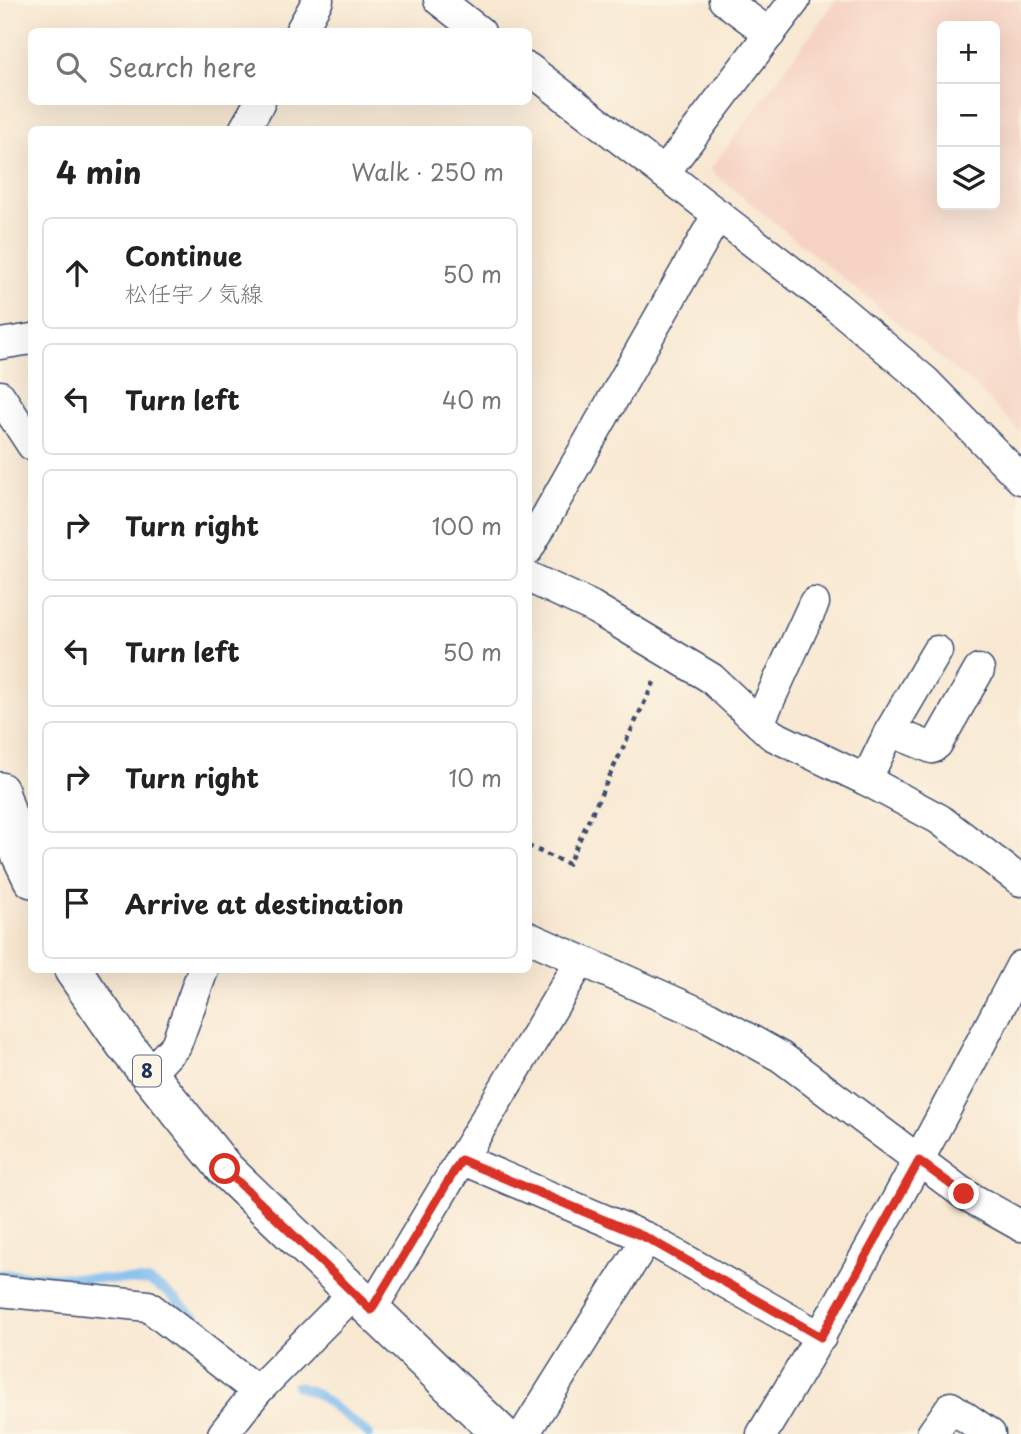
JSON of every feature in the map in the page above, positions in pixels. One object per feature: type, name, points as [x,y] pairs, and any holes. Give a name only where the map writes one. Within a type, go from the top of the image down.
[{"type":"main road","points":[[0,791],[19,852],[28,871]]},
{"type":"main road","name":"8","points":[[76,973],[125,1045],[225,1169],[501,1434]]},
{"type":"street","points":[[302,28],[318,0]]},
{"type":"street","points":[[439,0],[475,28]]},
{"type":"street","points":[[724,0],[770,34]]},
{"type":"street","points":[[664,173],[795,0]]},
{"type":"street","points":[[532,71],[836,306],[925,380],[1021,479]]},
{"type":"street","points":[[246,126],[258,105]]},
{"type":"street","points":[[532,542],[718,214]]},
{"type":"street","points":[[0,344],[28,340]]},
{"type":"street","points":[[0,396],[28,439]]},
{"type":"street","points":[[532,579],[591,606],[711,678],[772,735],[939,819],[1021,881]]},
{"type":"street","points":[[759,723],[814,603]]},
{"type":"street","points":[[866,780],[890,731],[937,651]]},
{"type":"street","points":[[890,731],[932,748],[937,744],[979,670]]},
{"type":"street","points":[[532,939],[709,1017],[781,1057],[964,1194],[1021,1226]]},
{"type":"street","points":[[223,1434],[257,1391],[363,1301],[461,1160],[580,962]]},
{"type":"street","points":[[762,1434],[821,1337],[919,1161],[1021,966]]},
{"type":"street","points":[[149,1074],[176,1045],[203,973]]},
{"type":"street","points":[[461,1160],[647,1238],[821,1337]]},
{"type":"street","points":[[524,1434],[647,1238]]},
{"type":"street","points":[[0,1291],[148,1306],[257,1391]]},
{"type":"street","points":[[932,1434],[951,1407],[990,1434]]},
{"type":"path","points":[[532,848],[568,864],[668,652]]},
{"type":"shaded area","points":[[836,0],[1021,0],[1021,433],[974,385],[710,170]]},
{"type":"waterway","points":[[0,1274],[149,1281],[166,1291],[251,1367]]},
{"type":"waterway","points":[[297,1386],[317,1394],[369,1434]]},
{"type":"route","points":[[225,1169],[371,1310],[461,1160],[647,1238],[821,1337],[919,1161],[964,1194]]}]
